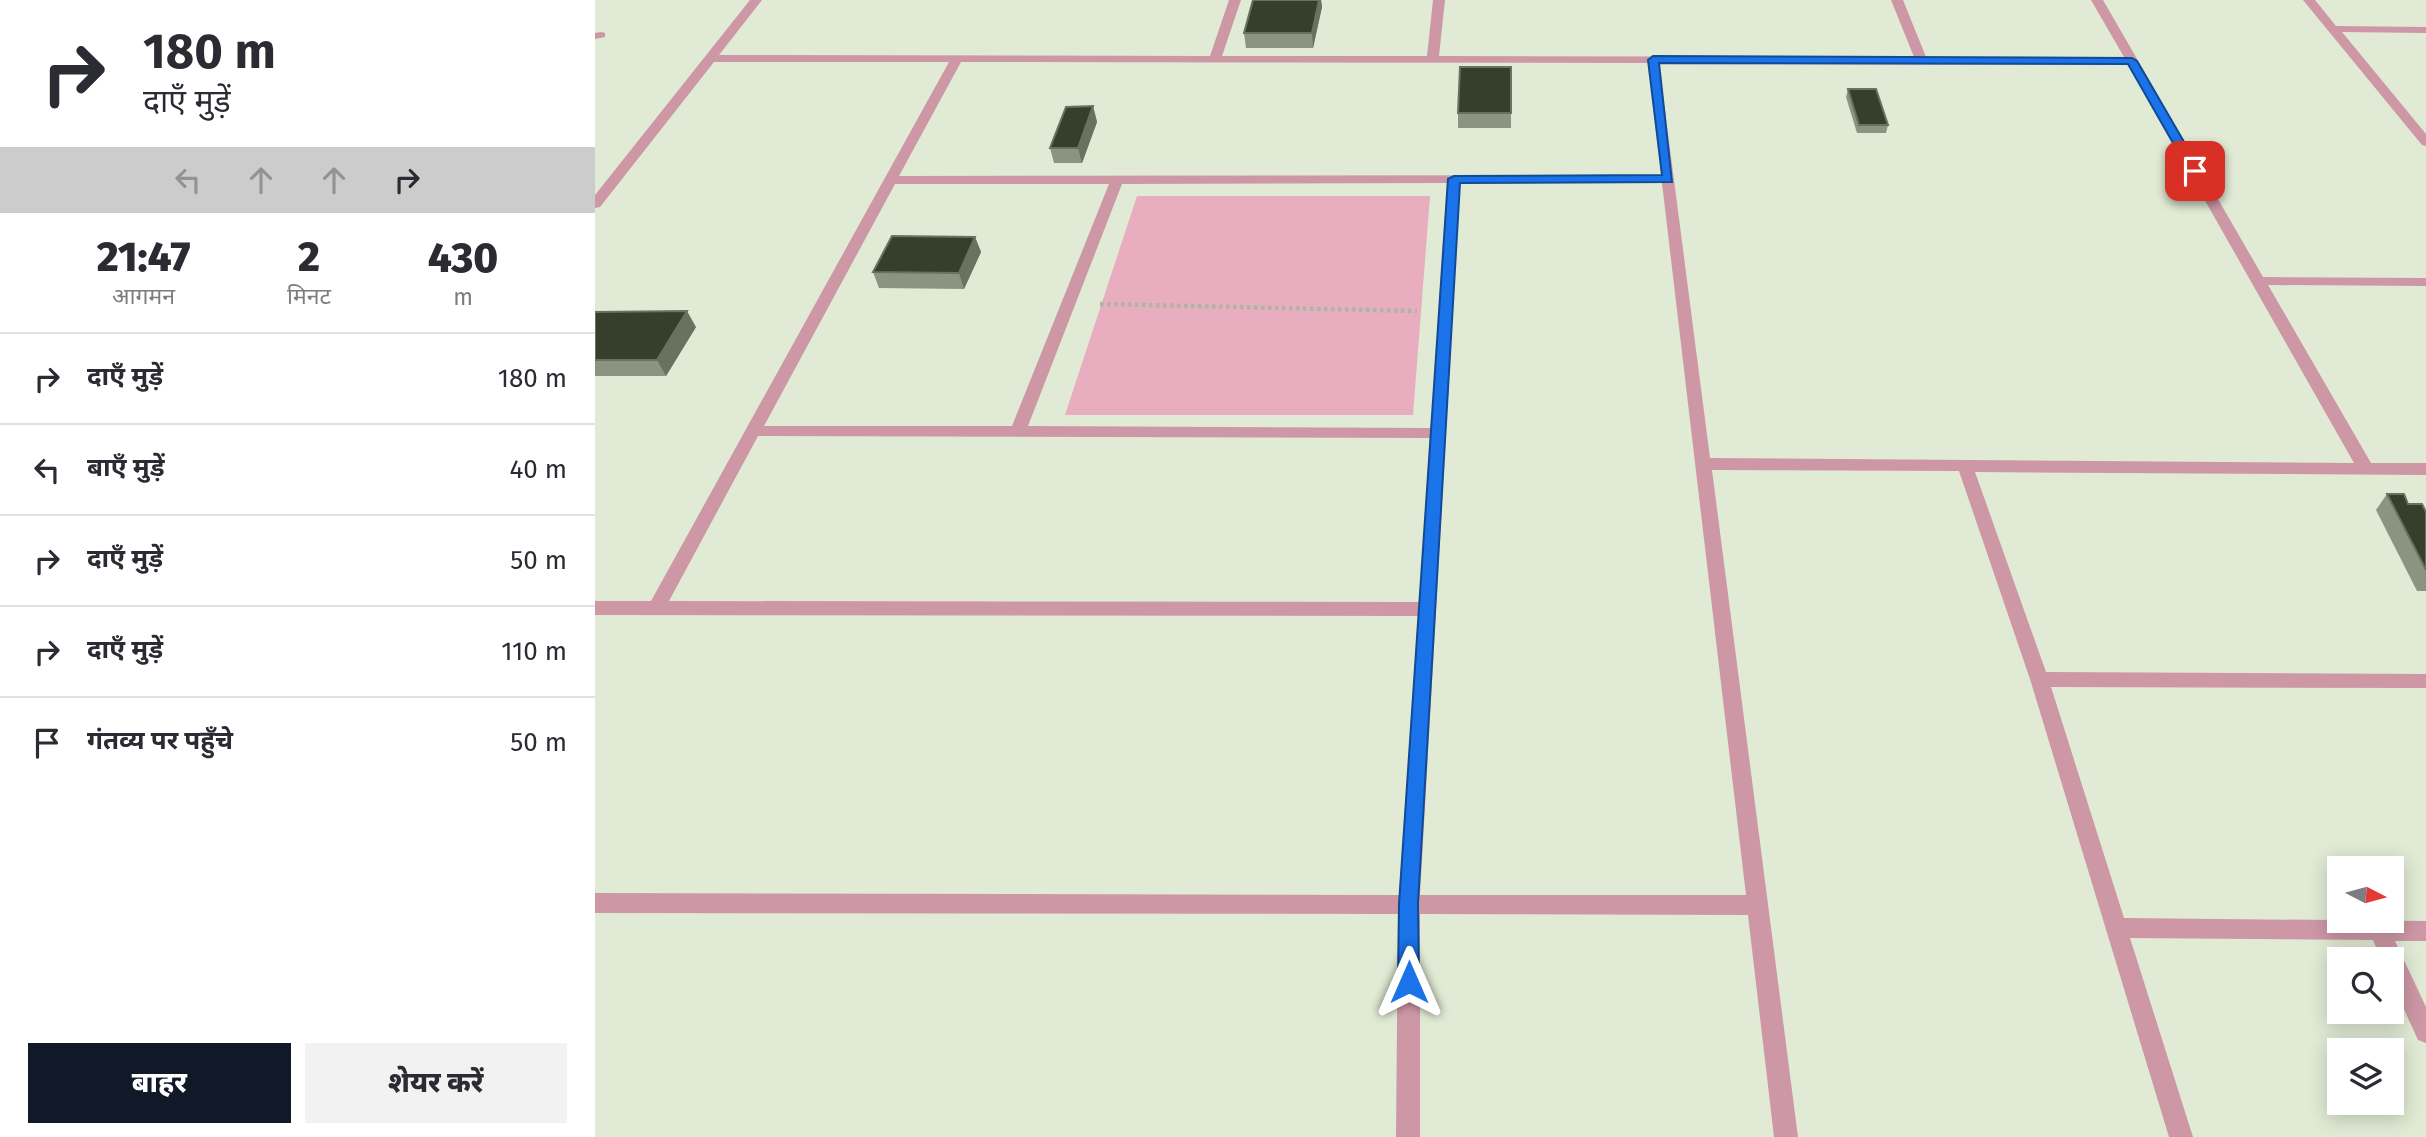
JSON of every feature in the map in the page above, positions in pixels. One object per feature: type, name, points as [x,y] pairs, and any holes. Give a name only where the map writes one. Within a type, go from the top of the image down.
[{"type":"street","points":[[595,204],[756,0]]},
{"type":"street","points":[[1215,59],[1234,0]]},
{"type":"street","points":[[1433,59],[1439,0]]},
{"type":"street","points":[[1897,0],[1921,60]]},
{"type":"street","points":[[2097,0],[2366,469]]},
{"type":"street","points":[[2309,0],[2426,142]]},
{"type":"street","points":[[2334,29],[2426,30]]},
{"type":"street","points":[[710,58],[2132,61]]},
{"type":"street","points":[[656,608],[957,59]]},
{"type":"street","points":[[1653,60],[1786,1137]]},
{"type":"street","points":[[1409,1137],[1409,904],[1454,179]]},
{"type":"street","points":[[891,180],[1668,179]]},
{"type":"street","points":[[1018,432],[1117,180]]},
{"type":"street","points":[[2258,281],[2426,282]]},
{"type":"street","points":[[753,431],[1438,433]]},
{"type":"street","points":[[1703,464],[2426,469]]},
{"type":"street","points":[[1965,466],[2039,679],[2181,1137]]},
{"type":"street","points":[[595,608],[1427,608]]},
{"type":"street","points":[[2039,679],[2426,681]]},
{"type":"street","points":[[595,903],[1757,905]]},
{"type":"street","points":[[2116,928],[2327,930]]},
{"type":"street","points":[[2405,931],[2426,931]]},
{"type":"street","points":[[2380,933],[2426,1032]]},
{"type":"path","points":[[1068,303],[1446,312]]},
{"type":"shaded area","points":[[1137,196],[1430,196],[1413,415],[1065,415]]},
{"type":"building","points":[[1253,0],[1319,0],[1312,33],[1244,33]]},
{"type":"building","points":[[1460,67],[1511,67],[1511,113],[1458,113]]},
{"type":"building","points":[[1848,89],[1876,89],[1888,125],[1859,125]]},
{"type":"building","points":[[1093,106],[1078,148],[1050,148],[1066,107]]},
{"type":"building","points":[[892,236],[975,237],[959,273],[873,272]]},
{"type":"building","points":[[687,311],[657,360],[595,360],[595,312]]},
{"type":"building","points":[[2387,494],[2404,494],[2408,504],[2422,504],[2426,512],[2426,570]]},
{"type":"route","points":[[1409,982],[1409,904],[1454,179],[1668,179],[1653,60],[2132,61],[2195,171]]}]
